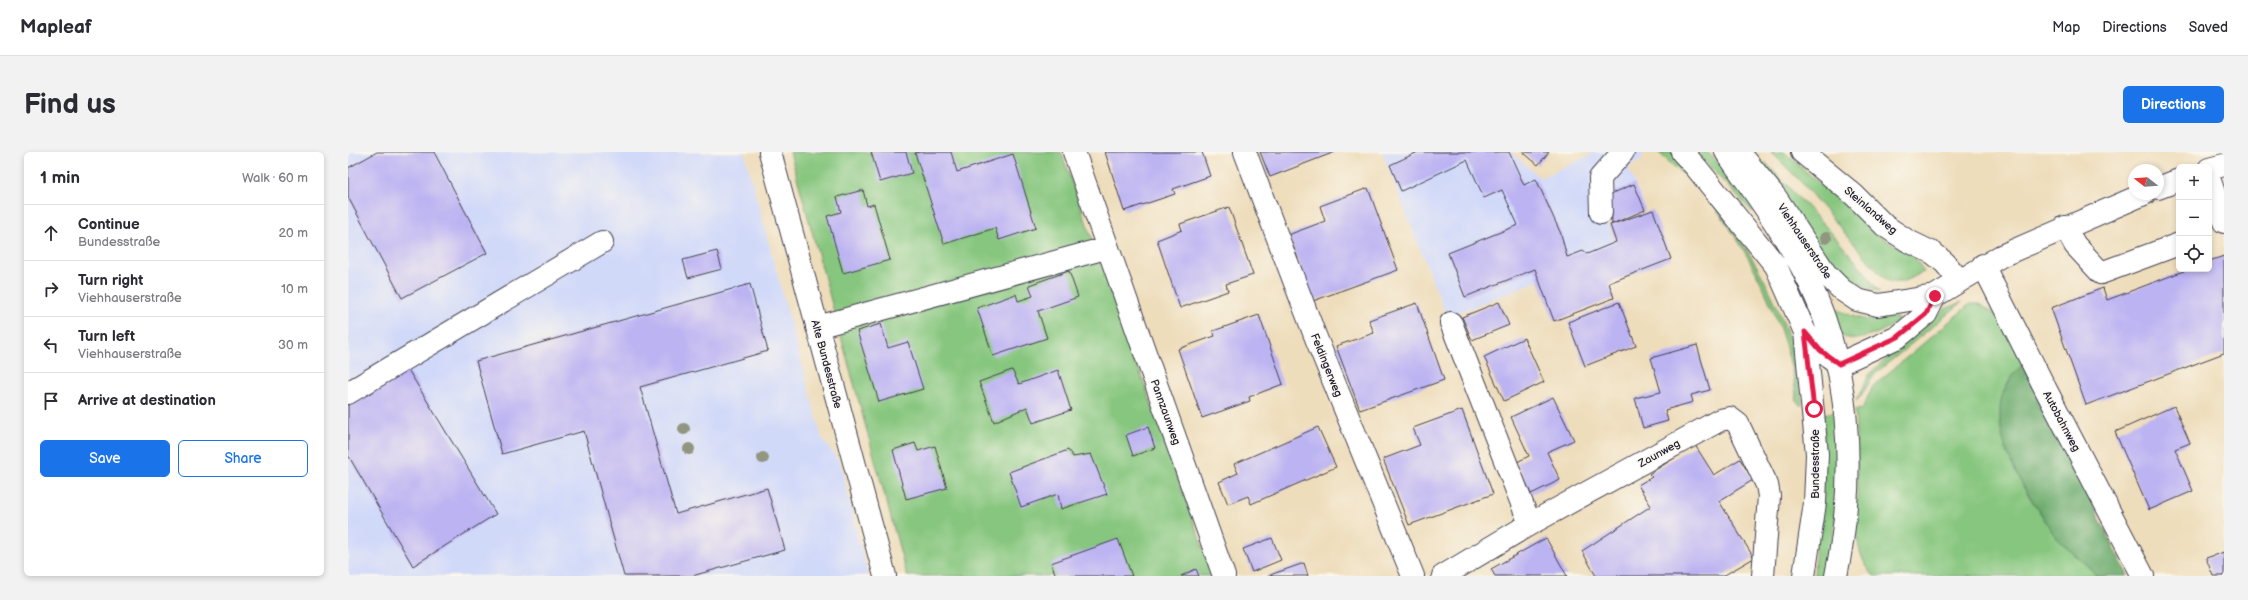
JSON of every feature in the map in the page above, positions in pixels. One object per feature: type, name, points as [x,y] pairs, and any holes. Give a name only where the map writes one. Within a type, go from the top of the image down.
[{"type":"street","name":"Alte Bundesstraße","points":[[770,152],[885,576]]},
{"type":"street","name":"Pannzaunweg","points":[[1074,152],[1106,248],[1188,471],[1224,576]]},
{"type":"street","name":"Feldingerweg","points":[[1245,152],[1316,338],[1413,576]]},
{"type":"street","points":[[1600,213],[1600,178],[1623,152]]},
{"type":"street","name":"Bundesstraße","points":[[1682,152],[1696,166],[1776,266],[1805,332],[1817,454],[1816,503],[1804,576]]},
{"type":"street","points":[[1726,152],[1776,222],[1802,267],[1823,317],[1839,364],[1846,425],[1847,468],[1843,545],[1836,576]]},
{"type":"street","name":"Viehhauserstraße","points":[[1739,152],[1777,199],[1826,274],[1842,290],[1857,300],[1878,305],[1935,296],[1984,265],[2065,227],[2130,200]]},
{"type":"street","name":"Steinlandweg","points":[[1802,152],[1854,195],[1885,226],[1908,241],[1933,253],[1945,263],[1959,280]]},
{"type":"street","points":[[2212,168],[2224,165]]},
{"type":"street","points":[[2164,186],[2176,181]]},
{"type":"street","points":[[2212,187],[2224,222]]},
{"type":"street","points":[[2065,227],[2075,245],[2101,272],[2176,245]]},
{"type":"street","points":[[2212,232],[2224,227]]},
{"type":"street","points":[[348,393],[602,242]]},
{"type":"street","points":[[817,327],[1106,248]]},
{"type":"street","name":"Autobahnweg","points":[[1984,265],[2045,388],[2143,576]]},
{"type":"street","name":"Viehhauserstraße","points":[[1839,364],[1898,337],[1926,314],[1935,296]]},
{"type":"street","points":[[1451,323],[1530,524]]},
{"type":"street","points":[[1805,332],[1820,350],[1839,364]]},
{"type":"street","name":"Zaunweg","points":[[1443,576],[1530,524],[1720,420],[1730,418],[1738,424],[1767,485],[1769,496],[1763,576]]},
{"type":"shaded area","points":[[348,152],[744,152],[822,438],[840,463],[868,576],[348,576]]},
{"type":"shaded area","points":[[1382,152],[1511,152],[1540,178],[1591,155],[1590,152],[1639,152],[1644,157],[1628,168],[1644,205],[1607,222],[1617,249],[1447,317]]},
{"type":"green space","points":[[790,152],[1061,152],[1213,576],[907,576]]},
{"type":"green space","points":[[1658,152],[1671,152],[1706,192],[1738,235],[1752,258],[1776,305],[1786,330],[1797,374],[1802,401],[1801,406],[1797,402],[1787,351],[1779,325],[1768,298],[1743,248],[1728,225],[1707,198]]},
{"type":"green space","points":[[1701,152],[1707,152],[1727,172],[1754,210],[1752,212],[1699,155]]},
{"type":"green space","points":[[1771,152],[1784,152],[1879,236],[1914,256],[1924,272],[1902,282],[1889,282],[1881,275],[1800,181]]},
{"type":"green space","points":[[1762,163],[1766,163],[1828,229],[1865,272],[1879,292],[1854,281],[1825,257]]},
{"type":"green space","points":[[1962,302],[1877,372],[1856,401],[1870,373],[1945,309]]},
{"type":"green space","points":[[1970,304],[1980,304],[2003,320],[2023,364],[2023,487],[2057,538],[2086,563],[2097,576],[1874,576],[1862,556],[1856,523],[1857,468],[1855,410],[1862,409],[1873,386]]},
{"type":"green space","points":[[1832,306],[1861,319],[1876,320],[1893,317],[1897,318],[1898,320],[1879,333],[1861,338],[1846,338],[1841,334],[1838,328],[1830,307]]},
{"type":"green space","points":[[2023,364],[2128,576],[2097,576],[2055,536],[2018,476],[2005,447],[2001,432],[2000,416],[2001,401],[2004,390],[2012,377]]},
{"type":"green space","points":[[1835,412],[1838,438],[1837,507],[1827,576],[1814,576],[1823,414]]},
{"type":"building","points":[[377,152],[434,152],[487,253],[402,298],[348,197],[348,168]]},
{"type":"building","points":[[871,152],[906,152],[912,173],[880,182]]},
{"type":"building","points":[[951,152],[957,172],[1013,154],[1036,228],[999,240],[995,228],[944,244],[915,153]]},
{"type":"building","points":[[1105,152],[1202,152],[1210,176],[1173,189],[1175,194],[1124,211]]},
{"type":"building","points":[[1260,152],[1335,152],[1270,177]]},
{"type":"building","points":[[1418,152],[1509,152],[1524,185],[1536,179],[1561,234],[1567,257],[1583,251],[1587,254],[1616,242],[1610,225],[1653,210],[1671,259],[1609,283],[1614,298],[1554,321],[1535,269],[1465,297],[1448,253],[1518,225],[1502,190],[1484,198],[1467,160],[1401,191],[1390,165]]},
{"type":"building","points":[[1523,152],[1549,152],[1538,165]]},
{"type":"building","points":[[1634,184],[1645,210],[1612,224],[1611,194]]},
{"type":"building","points":[[1368,188],[1398,270],[1313,301],[1288,235],[1325,221],[1320,206]]},
{"type":"building","points":[[863,190],[867,206],[874,204],[890,260],[843,273],[827,216],[841,212],[837,197]]},
{"type":"building","points":[[1229,207],[1253,275],[1226,284],[1228,291],[1180,308],[1157,240],[1182,230],[1180,224]]},
{"type":"building","points":[[717,251],[722,269],[688,278],[683,260]]},
{"type":"building","points":[[2224,256],[2224,353],[2086,405],[2051,308],[2103,288],[2107,300],[2181,272],[2212,272],[2212,260]]},
{"type":"building","points":[[1069,271],[1078,297],[1038,311],[1047,338],[993,356],[977,308],[1016,294],[1018,301],[1033,296],[1029,285]]},
{"type":"building","points":[[750,284],[768,351],[640,387],[676,514],[767,488],[785,550],[692,576],[624,576],[584,431],[502,454],[476,361]]},
{"type":"building","points":[[1499,302],[1509,325],[1472,340],[1462,317]]},
{"type":"building","points":[[1619,302],[1636,346],[1585,366],[1568,322]]},
{"type":"building","points":[[1417,303],[1444,380],[1360,410],[1336,346],[1374,333],[1369,320]]},
{"type":"building","points":[[1259,315],[1283,384],[1249,397],[1250,401],[1202,418],[1178,349],[1215,336],[1213,331]]},
{"type":"building","points":[[881,324],[888,348],[908,342],[923,389],[879,402],[857,331]]},
{"type":"building","points":[[1524,338],[1544,382],[1504,401],[1484,357]]},
{"type":"building","points":[[1697,345],[1710,390],[1691,395],[1693,402],[1665,410],[1668,421],[1643,428],[1635,398],[1661,392],[1651,358]]},
{"type":"building","points":[[407,368],[496,514],[413,566],[348,455],[348,405]]},
{"type":"building","points":[[1012,370],[1019,384],[1058,370],[1071,410],[1033,423],[1027,407],[994,422],[979,382]]},
{"type":"building","points":[[1553,397],[1574,440],[1547,452],[1560,480],[1531,494],[1517,462],[1529,456],[1511,417]]},
{"type":"building","points":[[2174,406],[2190,443],[2175,449],[2193,491],[2149,510],[2115,432]]},
{"type":"building","points":[[1462,410],[1493,494],[1409,525],[1383,459],[1420,445],[1413,428]]},
{"type":"building","points":[[1148,427],[1155,448],[1133,456],[1126,435]]},
{"type":"building","points":[[1318,427],[1336,467],[1251,504],[1248,496],[1228,504],[1219,482],[1238,473],[1234,464]]},
{"type":"building","points":[[915,443],[918,451],[935,446],[947,488],[906,499],[893,450]]},
{"type":"building","points":[[1695,445],[1714,475],[1740,459],[1753,480],[1719,501],[1754,558],[1723,576],[1596,576],[1582,551],[1651,506],[1638,485],[1652,477],[1649,474]]},
{"type":"building","points":[[1068,450],[1073,457],[1091,454],[1107,494],[1061,509],[1058,494],[1021,507],[1009,472]]},
{"type":"building","points":[[1272,538],[1281,560],[1252,572],[1243,549]]},
{"type":"building","points":[[1546,538],[1567,576],[1495,576],[1491,569]]},
{"type":"building","points":[[1118,539],[1132,576],[1056,576],[1051,563]]},
{"type":"building","points":[[2224,552],[2224,576],[2213,576],[2206,558]]},
{"type":"building","points":[[1304,563],[1308,576],[1267,576]]},
{"type":"building","points":[[1196,569],[1199,576],[1181,576]]},
{"type":"route","points":[[1814,409],[1805,332],[1820,350],[1839,364],[1898,337],[1926,314],[1935,296]]}]
